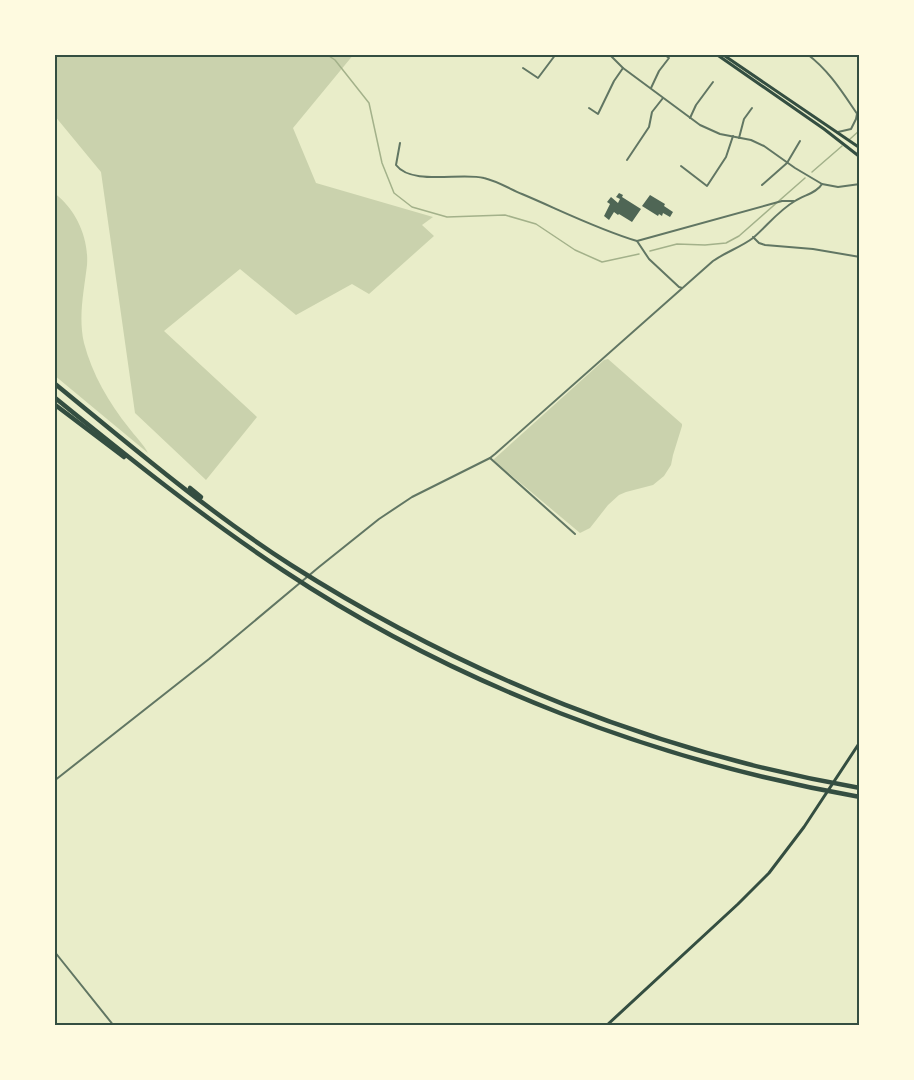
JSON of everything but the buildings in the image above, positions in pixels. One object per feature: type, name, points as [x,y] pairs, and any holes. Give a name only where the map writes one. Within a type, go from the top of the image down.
[{"type":"highway","points":[[54,383],[232,525],[290,564],[380,618],[461,660],[525,689],[630,729],[694,749],[783,772],[860,788]]},
{"type":"highway","points":[[54,397],[225,531],[305,584],[402,640],[494,685],[585,723],[664,750],[751,774],[860,797]]},
{"type":"highway","points":[[54,404],[113,450],[152,476]]},
{"type":"highway","points":[[190,489],[232,525]]},
{"type":"main road","points":[[716,54],[824,129],[860,157]]},
{"type":"main road","points":[[722,54],[860,148]]},
{"type":"main road","points":[[606,1026],[754,889],[781,858],[860,742]]},
{"type":"street","points":[[523,68],[538,78],[556,54]]},
{"type":"street","points":[[610,54],[623,68],[700,125],[720,134],[751,140],[764,146],[822,184],[838,187],[854,186],[860,183]]},
{"type":"street","points":[[807,54],[829,73],[860,118]]},
{"type":"street","points":[[651,88],[659,71],[669,58],[665,55]]},
{"type":"street","points":[[589,108],[598,114],[623,68]]},
{"type":"street","points":[[690,118],[696,105],[713,82]]},
{"type":"street","points":[[627,160],[649,127],[652,112],[663,98]]},
{"type":"street","points":[[739,138],[744,119],[752,108]]},
{"type":"street","points":[[837,132],[854,126],[857,114]]},
{"type":"street","points":[[681,165],[707,186],[726,157],[732,136]]},
{"type":"street","points":[[762,185],[787,163],[800,141]]},
{"type":"street","points":[[400,143],[396,165],[407,173],[438,177],[484,178],[613,234],[637,241],[782,201],[794,201]]},
{"type":"street","points":[[54,781],[209,659],[379,519],[412,497],[490,458],[713,261],[741,246],[794,201],[820,189],[822,184]]},
{"type":"street","points":[[753,237],[765,245],[813,249],[860,257]]},
{"type":"street","points":[[637,241],[649,259],[682,288]]},
{"type":"street","points":[[490,458],[575,534]]},
{"type":"street","points":[[54,951],[114,1026]]},
{"type":"green space","points":[[54,54],[354,54],[293,128],[316,183],[433,217],[422,225],[434,236],[369,294],[352,284],[296,315],[240,269],[164,331],[257,417],[206,480],[135,413],[101,172],[54,115]]},
{"type":"green space","points":[[54,193],[75,216],[86,245],[87,265],[82,304],[82,333],[87,355],[108,398],[148,453],[54,375],[56,266]]},
{"type":"green space","points":[[608,359],[682,426],[671,465],[664,476],[653,485],[619,495],[590,528],[580,533],[493,460],[604,360]]},
{"type":"waterway","points":[[326,54],[335,60],[369,103],[382,163],[394,193],[412,207],[447,217],[505,215],[536,224],[575,250],[602,262],[639,254]]},
{"type":"waterway","points":[[850,139],[860,130]]},
{"type":"waterway","points":[[812,172],[842,146]]},
{"type":"waterway","points":[[650,251],[677,244],[726,243],[739,236],[805,178]]}]
